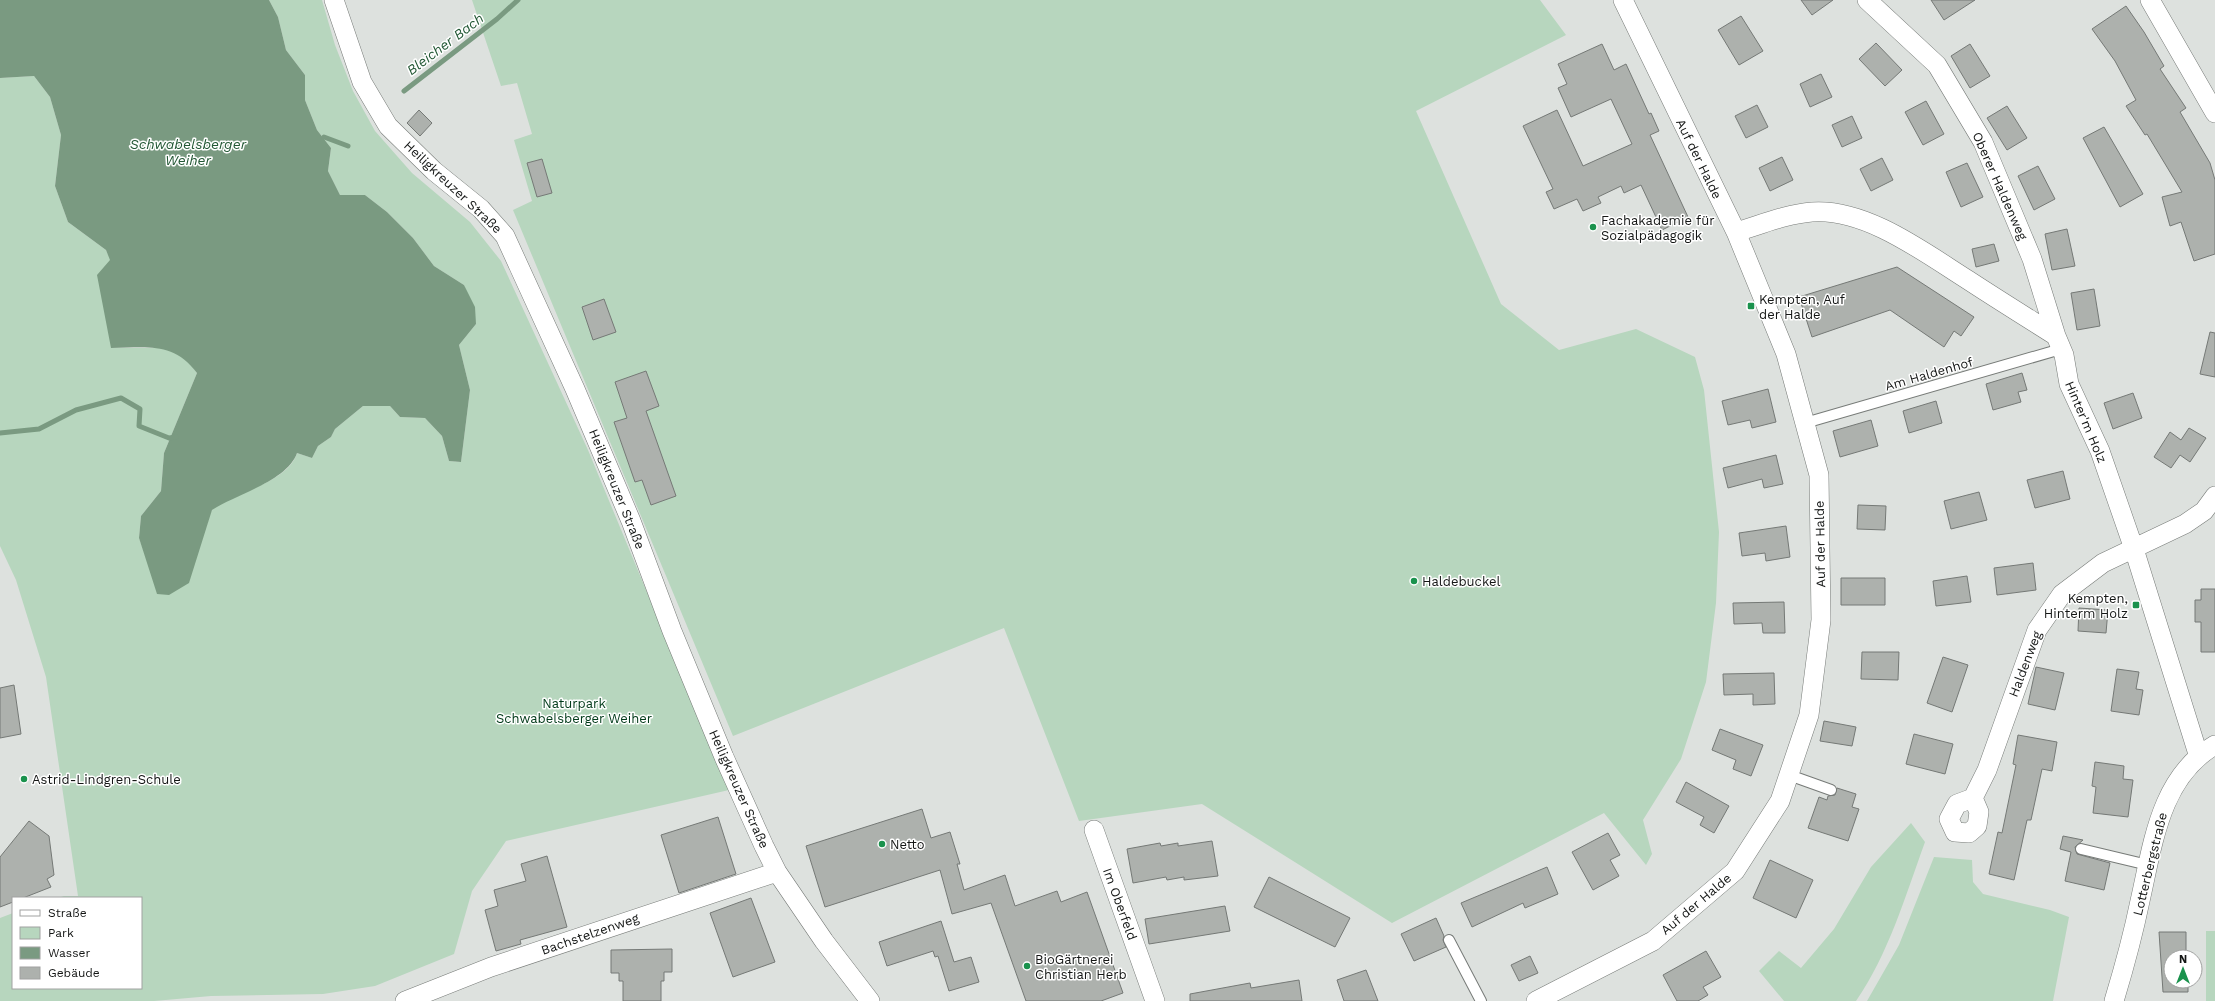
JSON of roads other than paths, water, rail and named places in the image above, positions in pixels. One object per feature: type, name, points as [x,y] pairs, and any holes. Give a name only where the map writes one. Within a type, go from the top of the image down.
[{"type":"street","name":"Heiligkreuzer Straße","points":[[334,0],[362,82],[388,126],[434,171],[480,209],[505,236],[575,389],[631,521],[672,632],[718,742],[777,872],[824,941],[870,1001]]},
{"type":"street","name":"Auf der Halde","points":[[1536,1001],[1653,941],[1735,871],[1780,801],[1810,715],[1821,620],[1819,475],[1786,354],[1736,232],[1623,0]]},
{"type":"street","name":"Oberer Haldenweg","points":[[1867,0],[1937,65],[1984,142],[2032,259],[2058,343]]},
{"type":"street","points":[[2150,0],[2215,113]]},
{"type":"street","points":[[1736,232],[1797,214],[1813,212],[1843,214],[1872,225],[1912,244],[2058,343]]},
{"type":"street","name":"Hinter'm Holz","points":[[2058,343],[2068,384],[2100,451],[2134,549],[2198,754]]},
{"type":"street","name":"Haldenweg","points":[[1973,798],[1988,770],[2037,630],[2062,594],[2103,563],[2185,524],[2204,511],[2215,496]]},
{"type":"street","name":"Lotterbergstraße","points":[[2114,1001],[2128,956],[2148,865],[2162,811],[2174,785],[2198,754],[2215,745]]},
{"type":"street","name":"Im Oberfeld","points":[[1094,830],[1154,1001]]},
{"type":"street","name":"Bachstelzenweg","points":[[405,1001],[492,967],[777,872]]},
{"type":"lane","name":"Am Haldenhof","points":[[1804,423],[2058,343]]},
{"type":"lane","points":[[1789,775],[1831,790]]},
{"type":"lane","points":[[2081,849],[2148,865]]},
{"type":"lane","points":[[1449,940],[1481,1001]]},
{"type":"water","name":"Schwabelsberger Weiher","points":[[0,0],[269,0],[278,17],[286,50],[305,75],[305,100],[317,130],[331,148],[328,171],[340,195],[365,195],[387,212],[413,238],[434,266],[464,285],[475,307],[476,324],[459,345],[470,390],[461,462],[449,461],[442,436],[425,418],[400,417],[390,406],[363,406],[335,429],[331,437],[318,446],[312,458],[297,453],[292,463],[272,479],[212,510],[189,583],[169,595],[157,594],[139,538],[141,516],[161,491],[164,453],[197,373],[188,363],[178,356],[158,348],[111,348],[97,275],[110,260],[106,250],[68,222],[55,186],[61,135],[50,97],[34,76],[0,78]]},
{"type":"waterway","name":"Bleicher Bach","points":[[404,91],[497,19],[518,0]]},
{"type":"waterway","name":"Bleicher Bach","points":[[324,137],[348,146]]},
{"type":"waterway","points":[[0,433],[39,429],[76,410],[121,398],[140,409],[139,426],[169,438],[176,437]]},
{"type":"place","name":"Fachakademie für Sozialpädagogik","points":[[1593,227]]},
{"type":"place","name":"Kempten, Auf der Halde","points":[[1751,306]]},
{"type":"place","name":"Haldebuckel","points":[[1414,581]]},
{"type":"place","name":"Kempten, Hinterm Holz","points":[[2136,605]]},
{"type":"place","name":"Astrid-Lindgren-Schule","points":[[24,779]]},
{"type":"place","name":"Netto","points":[[882,844]]},
{"type":"place","name":"BioGärtnerei Christian Herb","points":[[1027,966]]},
{"type":"park label","name":"Naturpark Schwabelsberger Weiher","points":[[574,710]]}]
